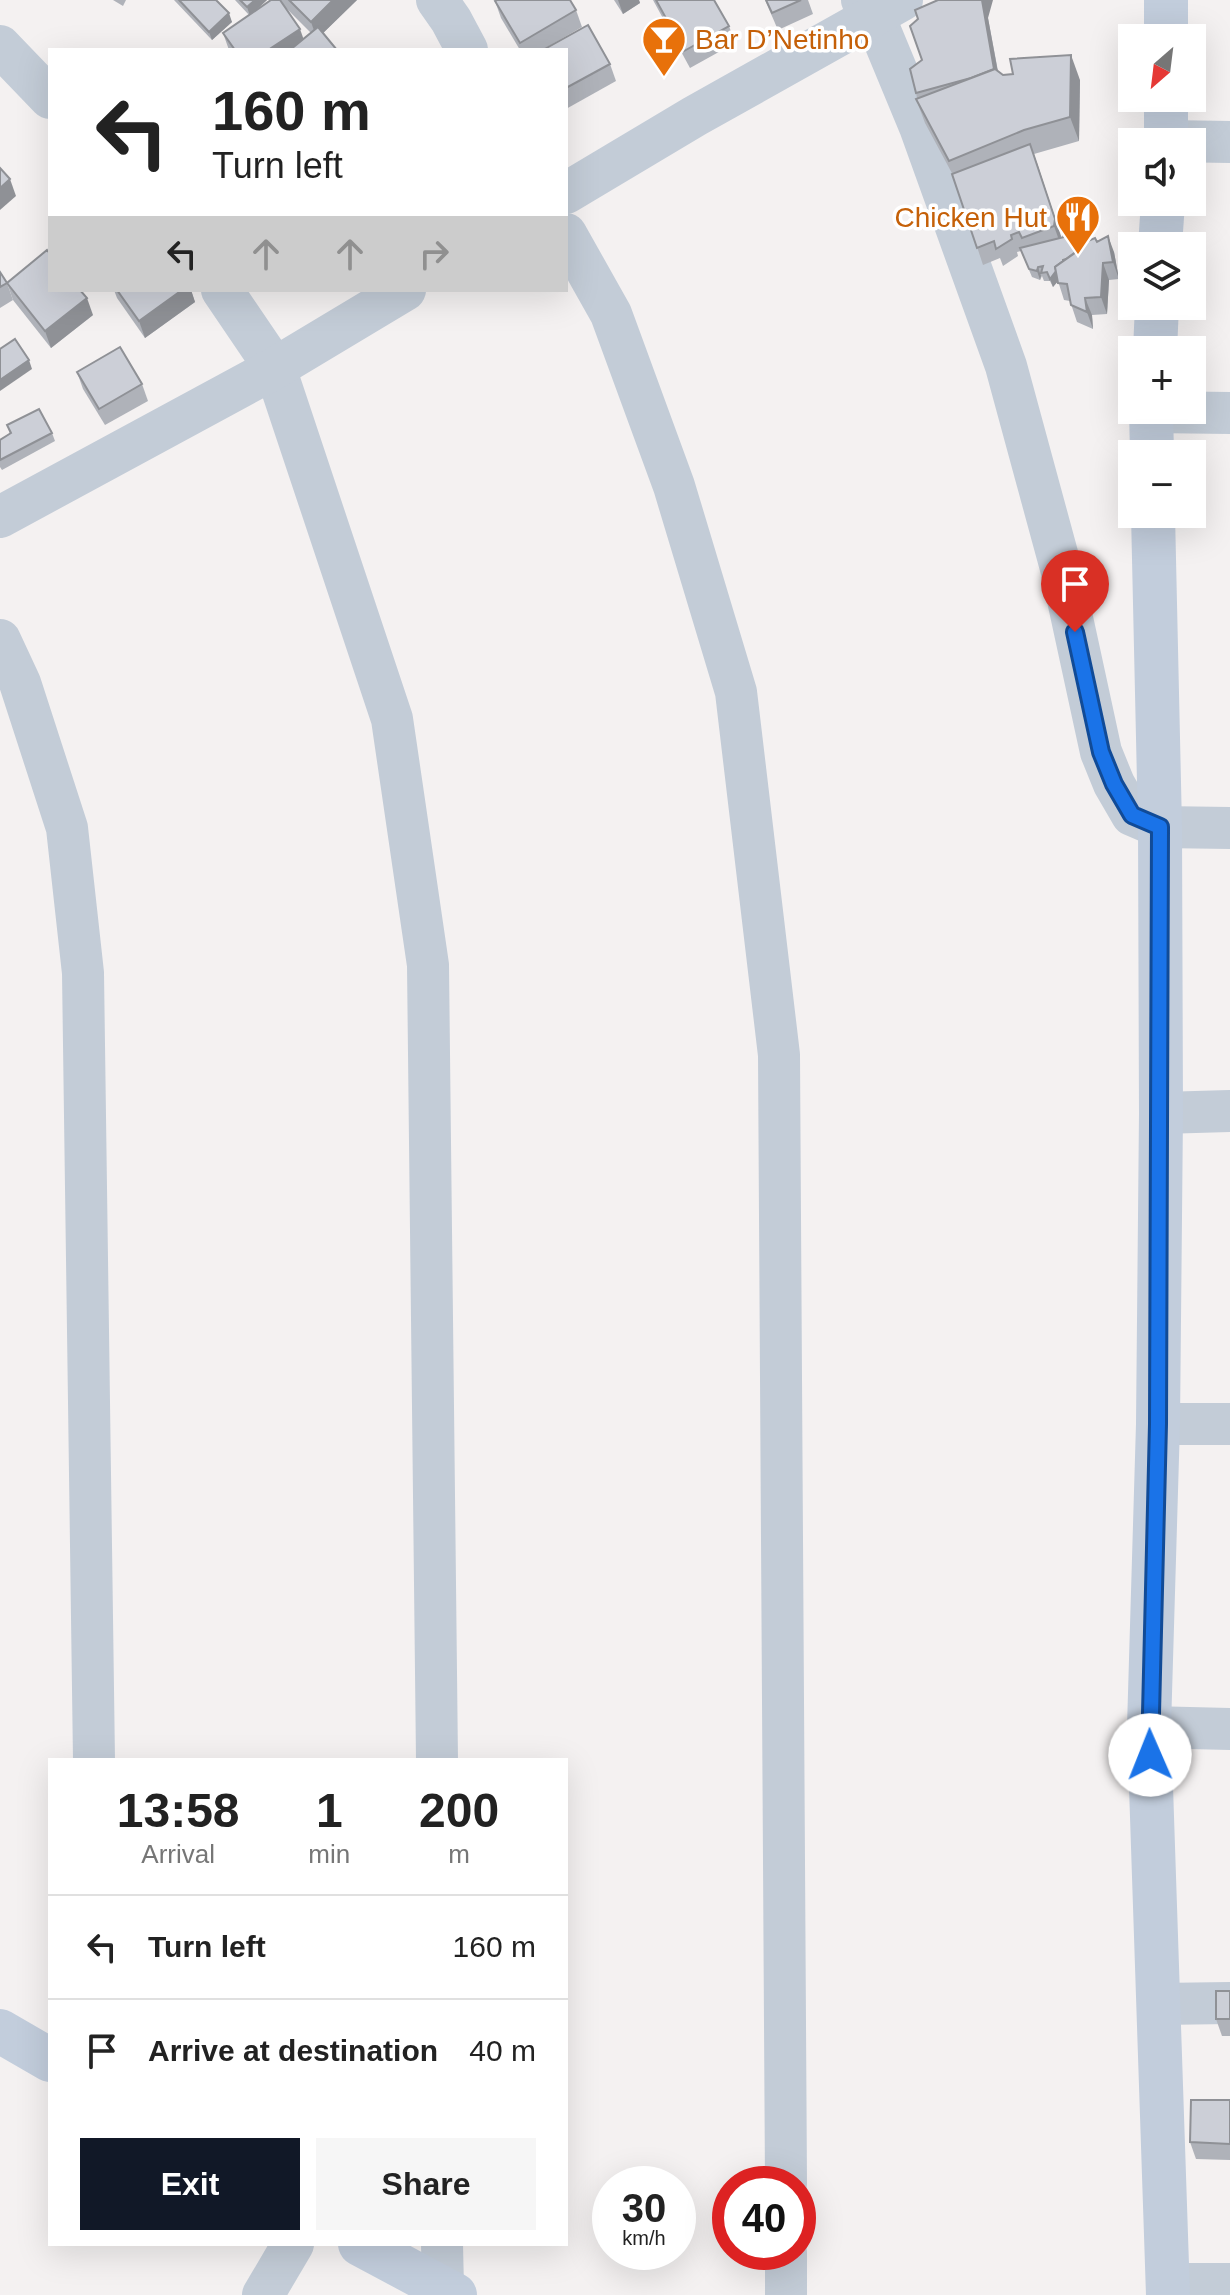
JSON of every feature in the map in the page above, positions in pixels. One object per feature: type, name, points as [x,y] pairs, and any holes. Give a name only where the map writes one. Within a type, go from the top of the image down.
[{"type":"street","points":[[437,0],[466,48]]},
{"type":"street","points":[[1166,0],[1166,24]]},
{"type":"street","points":[[568,192],[879,5],[1006,366],[1062,572],[1101,752],[1114,784],[1132,815],[1160,827],[1230,828]]},
{"type":"street","points":[[0,46],[48,96]]},
{"type":"street","points":[[1206,142],[1230,142]]},
{"type":"street","points":[[568,238],[611,314],[674,486],[736,692],[779,1055],[786,2166]]},
{"type":"street","points":[[223,292],[275,368],[392,719],[428,965],[437,1758]]},
{"type":"street","points":[[0,517],[275,368],[402,292]]},
{"type":"street","points":[[1152,425],[1230,413]]},
{"type":"street","points":[[1153,528],[1160,827],[1161,1113],[1158,1424],[1149,1727],[1168,2290],[1230,2284]]},
{"type":"street","points":[[0,640],[20,683],[67,828],[83,973],[94,1758]]},
{"type":"street","points":[[1161,1113],[1230,1111]]},
{"type":"street","points":[[1158,1424],[1230,1424]]},
{"type":"street","points":[[1149,1727],[1230,1729]]},
{"type":"street","points":[[1158,2004],[1230,2003]]},
{"type":"street","points":[[0,2031],[48,2059]]},
{"type":"street","points":[[263,2295],[292,2246]]},
{"type":"street","points":[[364,2246],[449,2292]]},
{"type":"street","points":[[442,2246],[449,2292]]},
{"type":"street","points":[[786,2270],[786,2295]]},
{"type":"building","points":[[179,0],[216,0],[229,13],[209,32]]},
{"type":"building","points":[[240,0],[255,0],[247,7]]},
{"type":"building","points":[[271,0],[280,0],[300,29],[271,48],[234,48],[223,33]]},
{"type":"building","points":[[289,0],[333,0],[311,22]]},
{"type":"building","points":[[497,0],[570,0],[576,10],[520,43]]},
{"type":"building","points":[[656,0],[714,0],[729,26],[684,51]]},
{"type":"building","points":[[766,0],[801,0],[772,13]]},
{"type":"building","points":[[938,0],[982,0],[994,69],[916,93],[910,69],[922,60],[910,26],[918,19],[915,10]]},
{"type":"building","points":[[588,25],[610,64],[568,87],[568,48],[547,48]]},
{"type":"building","points":[[318,27],[335,48],[292,48]]},
{"type":"building","points":[[1071,55],[1070,117],[1024,130],[949,161],[916,99],[995,69],[1003,75],[1013,74],[1010,59]]},
{"type":"building","points":[[1030,144],[1055,219],[1054,226],[1022,238],[1019,232],[1011,235],[1012,239],[996,249],[994,241],[977,248],[952,174]]},
{"type":"building","points":[[0,168],[10,179],[0,188]]},
{"type":"building","points":[[1071,225],[1077,251],[1055,267],[1056,271],[1050,279],[1047,272],[1041,273],[1043,266],[1038,267],[1037,271],[1029,269],[1020,248],[1064,237],[1062,228]]},
{"type":"building","points":[[1108,236],[1113,262],[1103,263],[1101,297],[1085,298],[1087,312],[1071,305],[1067,284],[1058,283],[1055,267],[1082,248],[1083,243],[1095,238],[1097,242]]},
{"type":"building","points":[[47,250],[48,292],[82,292],[87,298],[45,331],[7,283]]},
{"type":"building","points":[[0,272],[7,283],[0,287]]},
{"type":"building","points":[[118,292],[179,292],[139,321]]},
{"type":"building","points":[[15,339],[29,360],[0,380],[0,349]]},
{"type":"building","points":[[120,347],[142,384],[99,409],[77,372]]},
{"type":"building","points":[[39,409],[52,433],[0,460],[0,440],[11,433],[7,425]]},
{"type":"building","points":[[1216,1991],[1230,1991],[1230,2019],[1216,2019]]},
{"type":"building","points":[[1191,2100],[1230,2100],[1230,2144],[1190,2142]]},
{"type":"place","name":"Bar D’Netinho","points":[[664,78]]},
{"type":"place","name":"Chicken Hut","points":[[1078,256]]},
{"type":"route","points":[[1075,632],[1101,752],[1114,784],[1132,815],[1160,827],[1158,1424],[1150,1755]]}]
